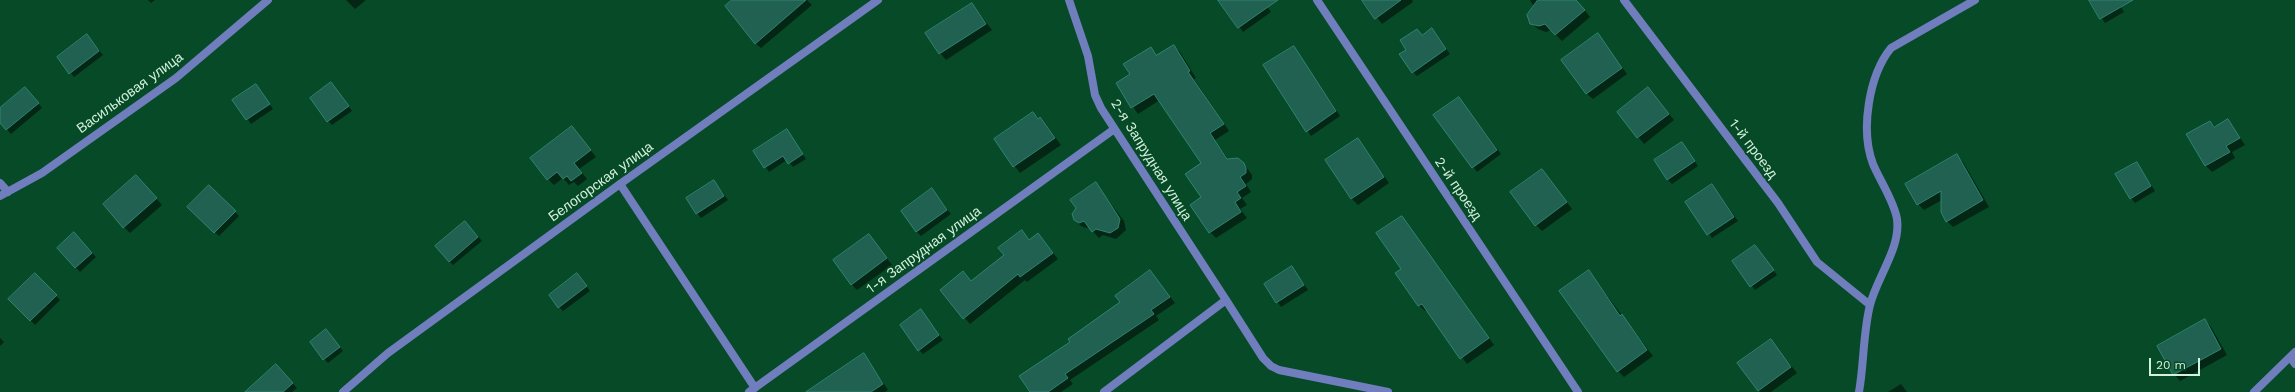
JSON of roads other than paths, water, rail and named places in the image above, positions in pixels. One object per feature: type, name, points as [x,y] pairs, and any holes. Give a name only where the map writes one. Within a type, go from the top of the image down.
[{"type":"street","name":"Васильковая улица","points":[[4,194],[42,173],[176,78],[268,0]]},
{"type":"street","name":"Белогорская улица","points":[[343,392],[388,353],[620,184],[878,0]]},
{"type":"street","name":"2-я Запрудная улица","points":[[1069,0],[1088,56],[1095,94],[1113,130],[1263,358],[1271,366],[1279,370],[1388,392]]},
{"type":"street","name":"2-й проезд","points":[[1317,0],[1578,392]]},
{"type":"street","name":"1-й проезд","points":[[1624,0],[1778,204],[1817,262],[1870,305]]},
{"type":"street","points":[[1859,392],[1870,305],[1898,236],[1897,218],[1872,162],[1868,118],[1876,73],[1882,59],[1891,48],[1975,0]]},
{"type":"street","name":"1-я Запрудная улица","points":[[752,390],[1113,130]]},
{"type":"street","points":[[0,183],[4,194]]},
{"type":"street","points":[[620,184],[752,390]]},
{"type":"street","points":[[1104,392],[1226,300]]},
{"type":"street","points":[[2293,354],[2295,364]]},
{"type":"street","points":[[2254,392],[2293,354]]}]
